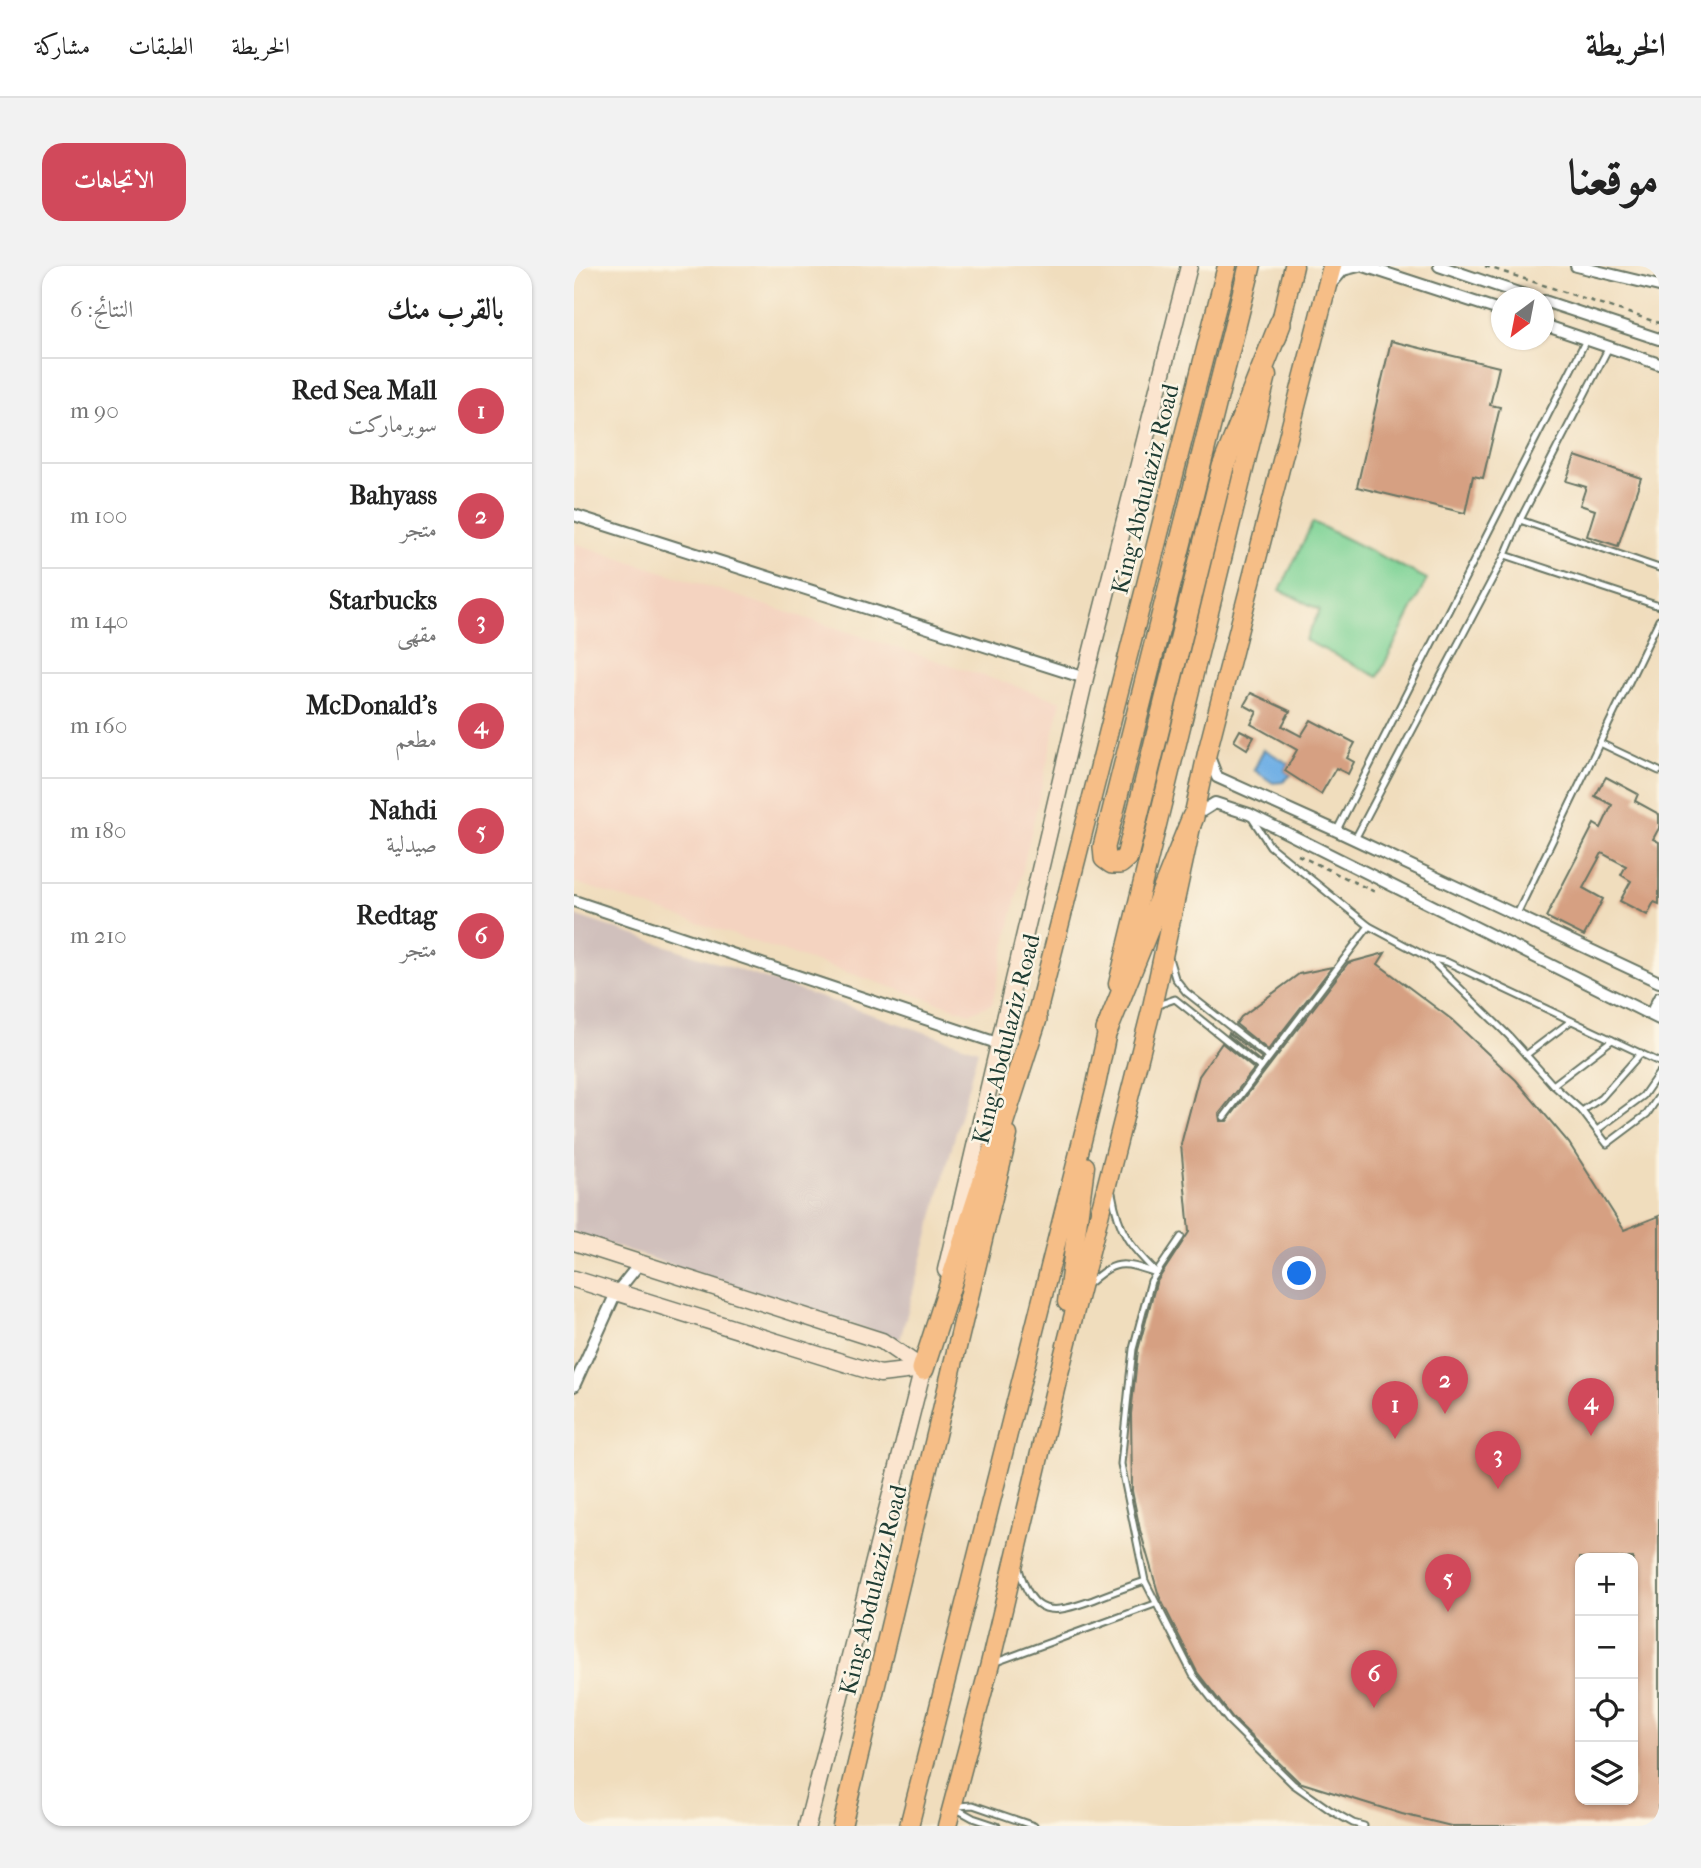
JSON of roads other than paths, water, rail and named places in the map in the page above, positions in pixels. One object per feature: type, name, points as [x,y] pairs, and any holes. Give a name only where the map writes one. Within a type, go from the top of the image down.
[{"type":"highway","points":[[1250,266],[1104,847],[1105,858],[1112,863],[1120,863],[1127,857],[1223,467],[1280,324]]},
{"type":"highway","points":[[1107,1030],[1193,817]]},
{"type":"highway","points":[[923,1369],[1036,1019]]},
{"type":"main road","points":[[807,1826],[923,1369],[1084,678],[1189,266]]},
{"type":"main road","name":"King Abdulaziz Road","points":[[842,1826],[1036,1019],[1227,266]]},
{"type":"main road","points":[[909,1826],[1096,1085],[1107,1030],[1294,266]]},
{"type":"main road","points":[[947,1826],[990,1664],[1057,1381],[1152,1007],[1208,753],[1332,266]]},
{"type":"main road","points":[[1057,1381],[1096,1085]]},
{"type":"main road","points":[[574,1242],[882,1340],[923,1369]]},
{"type":"main road","points":[[574,1279],[880,1374],[923,1369]]},
{"type":"street","points":[[1326,288],[1343,270],[1361,266],[1374,268],[1491,308]]},
{"type":"street","points":[[1439,266],[1501,287]]},
{"type":"street","points":[[1576,266],[1659,286]]},
{"type":"street","points":[[1554,304],[1659,339]]},
{"type":"street","points":[[1554,329],[1659,364]]},
{"type":"street","points":[[574,515],[1084,678]]},
{"type":"street","points":[[1208,753],[1217,777],[1659,982]]},
{"type":"street","points":[[1193,817],[1215,803],[1249,814],[1655,1016],[1659,998]]},
{"type":"street","points":[[574,901],[998,1043]]},
{"type":"street","points":[[574,1386],[616,1293],[640,1263]]},
{"type":"lane","points":[[1337,831],[1586,340]]},
{"type":"lane","points":[[1355,839],[1505,555],[1520,520],[1609,347]]},
{"type":"lane","points":[[1520,520],[1659,568]]},
{"type":"lane","points":[[1505,555],[1659,606]]},
{"type":"lane","points":[[1517,914],[1659,620]]},
{"type":"lane","points":[[1600,743],[1659,771]]},
{"type":"lane","points":[[1249,814],[1270,846],[1368,926],[1429,958],[1447,962],[1659,1062]]},
{"type":"lane","points":[[1224,1117],[1368,926]]},
{"type":"lane","points":[[1167,944],[1175,978],[1186,992],[1269,1057]]},
{"type":"lane","points":[[1429,958],[1581,1111],[1608,1144],[1647,1114],[1659,1096]]},
{"type":"lane","points":[[1152,1007],[1175,999],[1261,1068]]},
{"type":"lane","points":[[1527,1055],[1571,1021]]},
{"type":"lane","points":[[1553,1085],[1612,1040]]},
{"type":"lane","points":[[1581,1111],[1601,1098],[1641,1053]]},
{"type":"lane","points":[[1597,1130],[1643,1096],[1659,1073]]},
{"type":"lane","points":[[1109,1177],[1122,1231],[1134,1249],[1157,1273]]},
{"type":"lane","points":[[1181,1237],[1151,1281],[1133,1349],[1121,1464],[1145,1581],[1194,1675],[1229,1721],[1293,1784],[1330,1810],[1363,1826]]},
{"type":"lane","points":[[1080,1292],[1108,1266],[1131,1265],[1157,1273]]},
{"type":"lane","points":[[1026,1511],[1019,1567],[1033,1601],[1048,1610],[1063,1611],[1145,1581]]},
{"type":"lane","points":[[990,1664],[1155,1604]]},
{"type":"lane","points":[[952,1807],[973,1805],[1034,1826]]},
{"type":"lane","points":[[952,1807],[997,1826]]},
{"type":"water","points":[[1264,749],[1289,764],[1285,771],[1291,775],[1283,782],[1273,783],[1254,770]]},
{"type":"place","name":"Bahyass","points":[[1445,1414]]},
{"type":"place","name":"McDonald's","points":[[1591,1436]]},
{"type":"place","name":"Red Sea Mall","points":[[1395,1439]]},
{"type":"place","name":"Starbucks","points":[[1498,1489]]},
{"type":"place","name":"Nahdi","points":[[1448,1612]]},
{"type":"place","name":"Redtag","points":[[1374,1708]]}]
